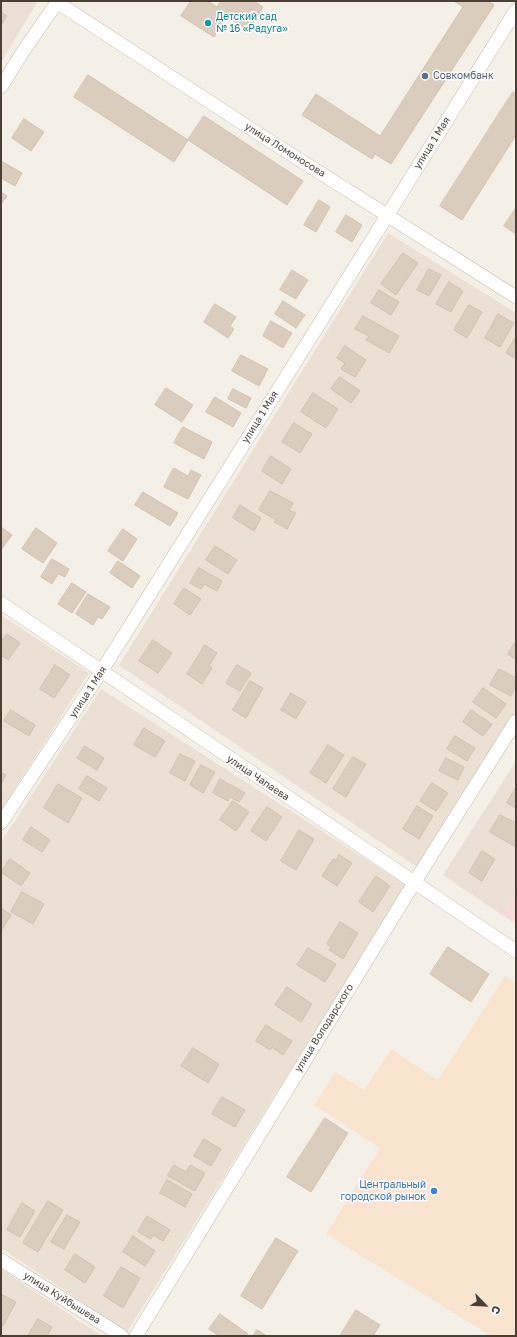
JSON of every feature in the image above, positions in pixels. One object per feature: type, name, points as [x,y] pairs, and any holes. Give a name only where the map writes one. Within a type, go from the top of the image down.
[{"type":"street","points":[[1,87],[57,1]]},
{"type":"street","name":"улица Ломоносова","points":[[57,1],[259,134],[516,297]]},
{"type":"street","name":"улица 1 Мая","points":[[1,823],[101,672],[516,10]]},
{"type":"street","name":"улица Чапаева","points":[[1,603],[516,951]]},
{"type":"street","name":"улица Володарского","points":[[136,1336],[414,883],[516,721]]},
{"type":"street","name":"улица Куйбышева","points":[[1,1260],[122,1336]]},
{"type":"shaded area","points":[[1,1],[38,1],[1,62]]},
{"type":"shaded area","points":[[388,233],[516,313],[516,714],[420,869],[119,665]]},
{"type":"shaded area","points":[[1,615],[89,673],[1,810]]},
{"type":"shaded area","points":[[101,689],[406,885],[127,1332],[1,1248],[1,842]]},
{"type":"shaded area","points":[[516,761],[516,893],[502,915],[443,875]]},
{"type":"shaded area","points":[[516,893],[516,924],[502,915]]},
{"type":"shaded area","name":"Центральный городской рынок","points":[[505,976],[516,983],[516,1336],[491,1336],[326,1234],[380,1148],[314,1105],[335,1072],[364,1090],[391,1049],[438,1080]]},
{"type":"shaded area","points":[[1,1269],[102,1336],[1,1336]]},
{"type":"building","name":"Детский сад № 16 «Радуга»","points":[[191,1],[208,1],[217,7],[221,1],[254,1],[263,7],[248,30],[227,17],[214,37],[181,16]]},
{"type":"building","points":[[454,1],[488,1],[494,5],[391,164],[375,154],[372,159],[302,115],[316,94],[380,136],[463,7]]},
{"type":"building","points":[[1,12],[7,16],[1,25]]},
{"type":"building","points":[[88,75],[188,140],[174,162],[74,97]]},
{"type":"building","points":[[513,92],[516,94],[516,135],[462,220],[440,206]]},
{"type":"building","points":[[204,116],[303,181],[287,205],[188,140]]},
{"type":"building","points":[[24,119],[44,132],[31,151],[12,138]]},
{"type":"building","points":[[1,161],[22,173],[15,186],[1,178]]},
{"type":"building","points":[[1,192],[7,196],[1,204]]},
{"type":"building","points":[[319,200],[330,207],[316,232],[304,225]]},
{"type":"building","points":[[516,208],[516,234],[504,226]]},
{"type":"building","points":[[346,215],[362,225],[352,242],[336,232]]},
{"type":"building","points":[[403,253],[418,263],[396,295],[381,284]]},
{"type":"building","points":[[429,269],[441,275],[429,296],[417,290]]},
{"type":"building","points":[[292,270],[308,280],[296,299],[280,290]]},
{"type":"building","points":[[449,282],[463,291],[451,312],[436,304]]},
{"type":"building","points":[[379,290],[399,302],[391,315],[371,303]]},
{"type":"building","points":[[283,301],[305,315],[296,328],[275,314]]},
{"type":"building","points":[[215,304],[236,317],[230,326],[234,329],[228,338],[204,322]]},
{"type":"building","points":[[469,305],[482,312],[467,338],[454,330]]},
{"type":"building","points":[[498,314],[514,323],[500,347],[485,338]]},
{"type":"building","points":[[363,316],[399,336],[389,353],[366,340],[369,336],[355,329]]},
{"type":"building","points":[[271,321],[292,333],[283,348],[263,336]]},
{"type":"building","points":[[516,337],[516,359],[506,353]]},
{"type":"building","points":[[345,346],[366,360],[355,377],[341,369],[345,363],[337,358]]},
{"type":"building","points":[[241,355],[268,369],[259,386],[232,371]]},
{"type":"building","points":[[340,377],[360,391],[351,403],[331,389]]},
{"type":"building","points":[[166,388],[193,405],[182,422],[155,405]]},
{"type":"building","points":[[233,389],[251,398],[246,408],[228,399]]},
{"type":"building","points":[[313,393],[338,409],[326,428],[301,412]]},
{"type":"building","points":[[215,397],[241,413],[233,427],[206,412]]},
{"type":"building","points":[[294,423],[312,434],[300,453],[282,442]]},
{"type":"building","points":[[183,427],[212,442],[204,459],[174,443]]},
{"type":"building","points":[[271,456],[291,469],[282,484],[262,471]]},
{"type":"building","points":[[174,468],[188,476],[191,470],[201,475],[188,499],[164,487]]},
{"type":"building","points":[[270,491],[293,503],[289,510],[296,513],[287,529],[274,522],[276,520],[259,510]]},
{"type":"building","points":[[143,492],[178,513],[170,526],[135,505]]},
{"type":"building","points":[[240,505],[261,518],[254,531],[233,518]]},
{"type":"building","points":[[1,527],[12,535],[1,550]]},
{"type":"building","points":[[36,528],[57,543],[43,563],[22,549]]},
{"type":"building","points":[[123,529],[137,539],[123,561],[108,551]]},
{"type":"building","points":[[215,546],[237,560],[228,574],[206,560]]},
{"type":"building","points":[[52,559],[69,569],[65,577],[58,574],[52,584],[41,577]]},
{"type":"building","points":[[118,561],[140,576],[132,588],[110,573]]},
{"type":"building","points":[[199,568],[222,581],[217,591],[204,584],[201,589],[190,583]]},
{"type":"building","points":[[72,583],[86,592],[72,613],[58,604]]},
{"type":"building","points":[[184,588],[201,599],[190,615],[174,604]]},
{"type":"building","points":[[88,594],[110,607],[102,619],[98,617],[93,625],[76,614]]},
{"type":"building","points":[[7,634],[20,643],[8,660],[1,655],[1,642]]},
{"type":"building","points":[[153,640],[172,653],[158,673],[139,661]]},
{"type":"building","points":[[516,641],[516,660],[508,654]]},
{"type":"building","points":[[205,645],[217,653],[209,666],[212,668],[202,684],[187,674]]},
{"type":"building","points":[[55,665],[70,675],[54,698],[40,689]]},
{"type":"building","points":[[237,665],[251,673],[240,691],[226,683]]},
{"type":"building","points":[[499,669],[516,678],[516,686],[511,696],[490,685]]},
{"type":"building","points":[[250,681],[263,688],[246,718],[233,710]]},
{"type":"building","points":[[483,688],[506,704],[496,718],[473,702]]},
{"type":"building","points":[[291,693],[306,702],[296,719],[281,710]]},
{"type":"building","points":[[11,710],[35,725],[29,736],[4,721]]},
{"type":"building","points":[[471,710],[492,724],[483,736],[463,722]]},
{"type":"building","points":[[144,728],[165,741],[155,757],[134,745]]},
{"type":"building","points":[[455,736],[475,748],[467,761],[447,749]]},
{"type":"building","points":[[328,745],[344,755],[326,783],[310,773]]},
{"type":"building","points":[[85,746],[104,758],[97,770],[77,758]]},
{"type":"building","points":[[180,754],[195,761],[185,781],[170,773]]},
{"type":"building","points":[[353,757],[366,764],[346,797],[333,789]]},
{"type":"building","points":[[446,758],[464,767],[458,780],[439,771]]},
{"type":"building","points":[[201,765],[215,772],[203,793],[190,785]]},
{"type":"building","points":[[1,772],[6,775],[1,784]]},
{"type":"building","points":[[87,776],[107,788],[99,801],[79,789]]},
{"type":"building","points":[[220,779],[245,793],[239,802],[230,797],[228,801],[213,793]]},
{"type":"building","points":[[432,783],[448,793],[436,811],[420,801]]},
{"type":"building","points":[[58,784],[82,798],[68,823],[44,808]]},
{"type":"building","points":[[516,787],[516,808],[507,803]]},
{"type":"building","points":[[233,801],[249,812],[236,831],[220,820]]},
{"type":"building","points":[[417,806],[433,816],[419,839],[403,829]]},
{"type":"building","points":[[267,807],[282,817],[266,841],[251,831]]},
{"type":"building","points":[[500,815],[516,823],[516,847],[490,832]]},
{"type":"building","points":[[31,827],[50,840],[42,852],[23,840]]},
{"type":"building","points":[[299,830],[314,839],[296,870],[281,861]]},
{"type":"building","points":[[482,851],[495,859],[482,881],[469,873]]},
{"type":"building","points":[[339,855],[352,863],[337,886],[322,876],[333,859],[336,860]]},
{"type":"building","points":[[10,859],[30,873],[21,886],[1,872]]},
{"type":"building","points":[[376,876],[390,886],[373,912],[359,902]]},
{"type":"building","points":[[22,892],[44,904],[33,924],[11,912]]},
{"type":"building","points":[[1,908],[11,915],[1,931]]},
{"type":"building","points":[[340,922],[358,933],[343,959],[329,950],[331,947],[327,944]]},
{"type":"building","points":[[448,947],[489,974],[471,1002],[430,974]]},
{"type":"building","points":[[308,948],[336,964],[325,982],[297,965]]},
{"type":"building","points":[[287,987],[312,1004],[301,1022],[275,1005]]},
{"type":"building","points":[[266,1025],[292,1041],[283,1055],[272,1047],[270,1050],[256,1041]]},
{"type":"building","points":[[193,1048],[219,1064],[208,1083],[181,1066]]},
{"type":"building","points":[[222,1097],[245,1110],[235,1127],[212,1114]]},
{"type":"building","points":[[325,1118],[348,1133],[311,1192],[287,1177]]},
{"type":"building","points":[[204,1139],[221,1149],[211,1166],[194,1156]]},
{"type":"building","points":[[174,1165],[186,1172],[190,1165],[205,1173],[195,1191],[168,1176]]},
{"type":"building","points":[[167,1180],[192,1194],[185,1207],[160,1193]]},
{"type":"building","points":[[48,1201],[63,1210],[38,1252],[23,1243]]},
{"type":"building","points":[[22,1203],[35,1211],[20,1237],[7,1230]]},
{"type":"building","points":[[67,1215],[80,1222],[64,1249],[51,1242]]},
{"type":"building","points":[[147,1216],[170,1230],[163,1241],[153,1235],[151,1239],[138,1232]]},
{"type":"building","points":[[133,1236],[155,1251],[145,1266],[123,1252]]},
{"type":"building","points":[[276,1238],[298,1251],[262,1309],[241,1296]]},
{"type":"building","points":[[75,1254],[95,1267],[85,1283],[65,1270]]},
{"type":"building","points":[[121,1267],[140,1278],[123,1308],[104,1296]]},
{"type":"building","points":[[3,1295],[16,1302],[3,1326],[1,1324],[1,1299]]},
{"type":"building","points":[[356,1310],[380,1325],[373,1336],[340,1336]]},
{"type":"building","points":[[220,1314],[248,1334],[247,1336],[219,1336],[209,1329]]},
{"type":"building","points":[[38,1319],[52,1327],[47,1336],[28,1336]]},
{"type":"building","points":[[257,1330],[267,1336],[253,1336]]},
{"type":"place","name":"Детский сад № 16 «Радуга»","points":[[208,23]]},
{"type":"place","name":"Совкомбанк","points":[[425,76]]},
{"type":"place","name":"Центральный городской рынок","points":[[434,1191]]}]
